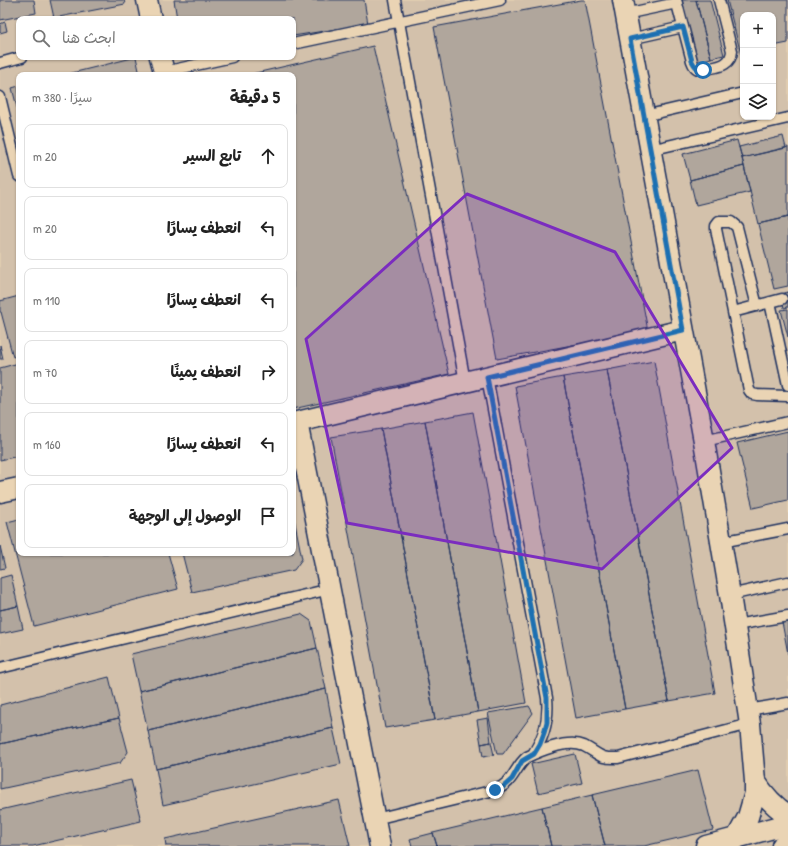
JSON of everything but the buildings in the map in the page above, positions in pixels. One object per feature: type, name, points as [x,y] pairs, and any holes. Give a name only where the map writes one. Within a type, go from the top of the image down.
[{"type":"highway","points":[[783,846],[788,844]]},
{"type":"street","points":[[147,0],[150,16]]},
{"type":"street","points":[[624,7],[704,441],[749,717],[755,781],[752,806],[743,828],[736,838]]},
{"type":"street","points":[[296,422],[683,330]]},
{"type":"street","points":[[296,427],[330,589],[380,846]]},
{"type":"street","points":[[0,492],[16,489]]},
{"type":"street","points":[[755,781],[769,801],[788,815]]},
{"type":"street","points":[[706,846],[788,824]]},
{"type":"lane","points":[[395,0],[465,382]]},
{"type":"lane","points":[[296,43],[500,0]]},
{"type":"lane","points":[[624,7],[677,1],[692,61],[694,66],[703,70],[724,65],[731,58],[732,52],[719,0]]},
{"type":"lane","points":[[630,39],[683,27]]},
{"type":"lane","points":[[0,63],[16,59]]},
{"type":"lane","points":[[163,68],[213,60]]},
{"type":"lane","points":[[644,116],[740,94]]},
{"type":"lane","points":[[0,97],[16,164]]},
{"type":"lane","points":[[650,150],[788,118]]},
{"type":"lane","points":[[757,306],[737,227],[731,222],[719,222],[716,228],[750,392],[757,395],[788,396]]},
{"type":"lane","points":[[733,312],[782,299]]},
{"type":"lane","points":[[770,302],[788,385]]},
{"type":"lane","points":[[487,377],[547,698],[548,710],[544,733],[534,754]]},
{"type":"lane","points":[[704,441],[788,422]]},
{"type":"lane","points":[[721,542],[788,529]]},
{"type":"lane","points":[[730,595],[788,582]]},
{"type":"lane","points":[[0,668],[330,589]]},
{"type":"lane","points":[[735,625],[788,616]]},
{"type":"lane","points":[[375,819],[495,790],[507,784],[512,779],[522,761],[534,754],[567,743],[576,743],[584,746],[600,757],[609,759],[618,758],[749,717],[788,703]]},
{"type":"highlighted area","points":[[467,194],[615,252],[732,448],[602,569],[347,523],[306,339]]},
{"type":"shaded area","points":[[0,0],[788,0],[788,846],[0,846]]},
{"type":"route","points":[[495,790],[502,788],[507,784],[516,773],[522,761],[534,754],[544,733],[548,710],[487,377],[683,330],[630,39],[683,27],[694,66],[703,70]]}]
